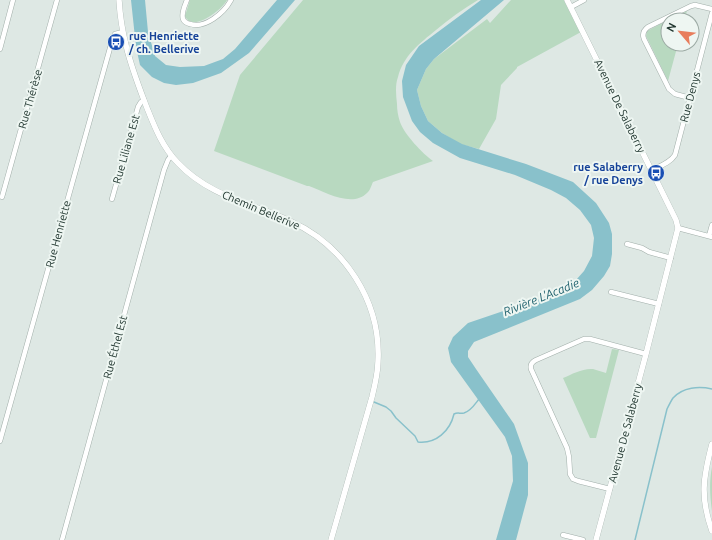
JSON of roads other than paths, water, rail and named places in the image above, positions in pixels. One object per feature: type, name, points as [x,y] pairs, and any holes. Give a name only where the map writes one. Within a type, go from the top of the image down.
[{"type":"street","points":[[0,49],[13,0]]},
{"type":"street","name":"Rue Thérèse","points":[[2,197],[57,0]]},
{"type":"street","name":"Chemin Bellerive","points":[[118,0],[123,32],[131,64],[158,134],[171,156],[191,175],[214,190],[282,217],[300,225],[318,236],[344,261],[365,295],[373,316],[377,336],[377,373],[372,397],[331,540]]},
{"type":"street","points":[[187,0],[183,20],[188,24],[197,25],[207,22],[218,15],[231,0]]},
{"type":"street","name":"Avenue De Salaberry","points":[[568,0],[652,170],[676,220],[678,228],[596,540]]},
{"type":"street","points":[[571,7],[584,0]]},
{"type":"street","points":[[690,98],[673,93],[668,87],[644,40],[643,33],[648,27],[691,6],[695,5],[712,9]]},
{"type":"street","name":"Rue Denys","points":[[652,170],[674,157],[712,13]]},
{"type":"street","name":"Rue Henriette","points":[[0,441],[112,39],[115,34],[123,32]]},
{"type":"street","name":"Rue Liliane Est","points":[[112,200],[138,107],[144,100]]},
{"type":"street","name":"Rue Éthel Est","points":[[62,540],[163,174],[171,156]]},
{"type":"street","points":[[678,228],[710,236],[712,225]]},
{"type":"street","points":[[627,244],[671,258]]},
{"type":"street","points":[[611,292],[659,304]]},
{"type":"street","points":[[610,489],[576,480],[571,476],[568,450],[531,365],[536,360],[577,341],[586,339],[646,354]]},
{"type":"street","points":[[712,444],[706,470],[704,490],[706,510],[712,531]]},
{"type":"street","points":[[563,535],[582,540]]},
{"type":"water","points":[[131,0],[145,0],[148,32],[155,56],[166,65],[180,67],[204,66],[223,59],[235,49],[277,0],[295,0],[249,53],[221,73],[193,83],[176,85],[164,83],[152,77],[140,65],[136,47]]},
{"type":"water","points":[[481,0],[504,0],[434,59],[426,69],[417,90],[421,106],[428,121],[442,133],[462,144],[526,164],[573,182],[596,203],[609,223],[612,234],[612,254],[610,266],[592,290],[580,299],[474,342],[468,351],[468,357],[514,424],[528,463],[528,495],[516,540],[496,540],[513,481],[512,456],[505,437],[451,362],[448,348],[453,337],[468,323],[568,289],[584,271],[592,256],[594,238],[591,225],[580,210],[566,198],[515,175],[460,158],[433,143],[420,132],[412,121],[403,97],[402,81],[406,65],[419,46]]},
{"type":"waterway","points":[[635,540],[668,406],[677,394],[691,388],[712,389]]},
{"type":"waterway","points":[[374,402],[391,411],[396,418],[415,436],[418,442],[425,442],[436,439],[446,431],[454,414],[469,411],[479,399]]},
{"type":"place","name":"rue Henriette / ch. Bellerive","points":[[116,42]]},
{"type":"place","name":"rue Salaberry / rue Denys","points":[[656,173]]},
{"type":"water label","name":"Rivière L'Acadie","points":[[541,297]]}]
